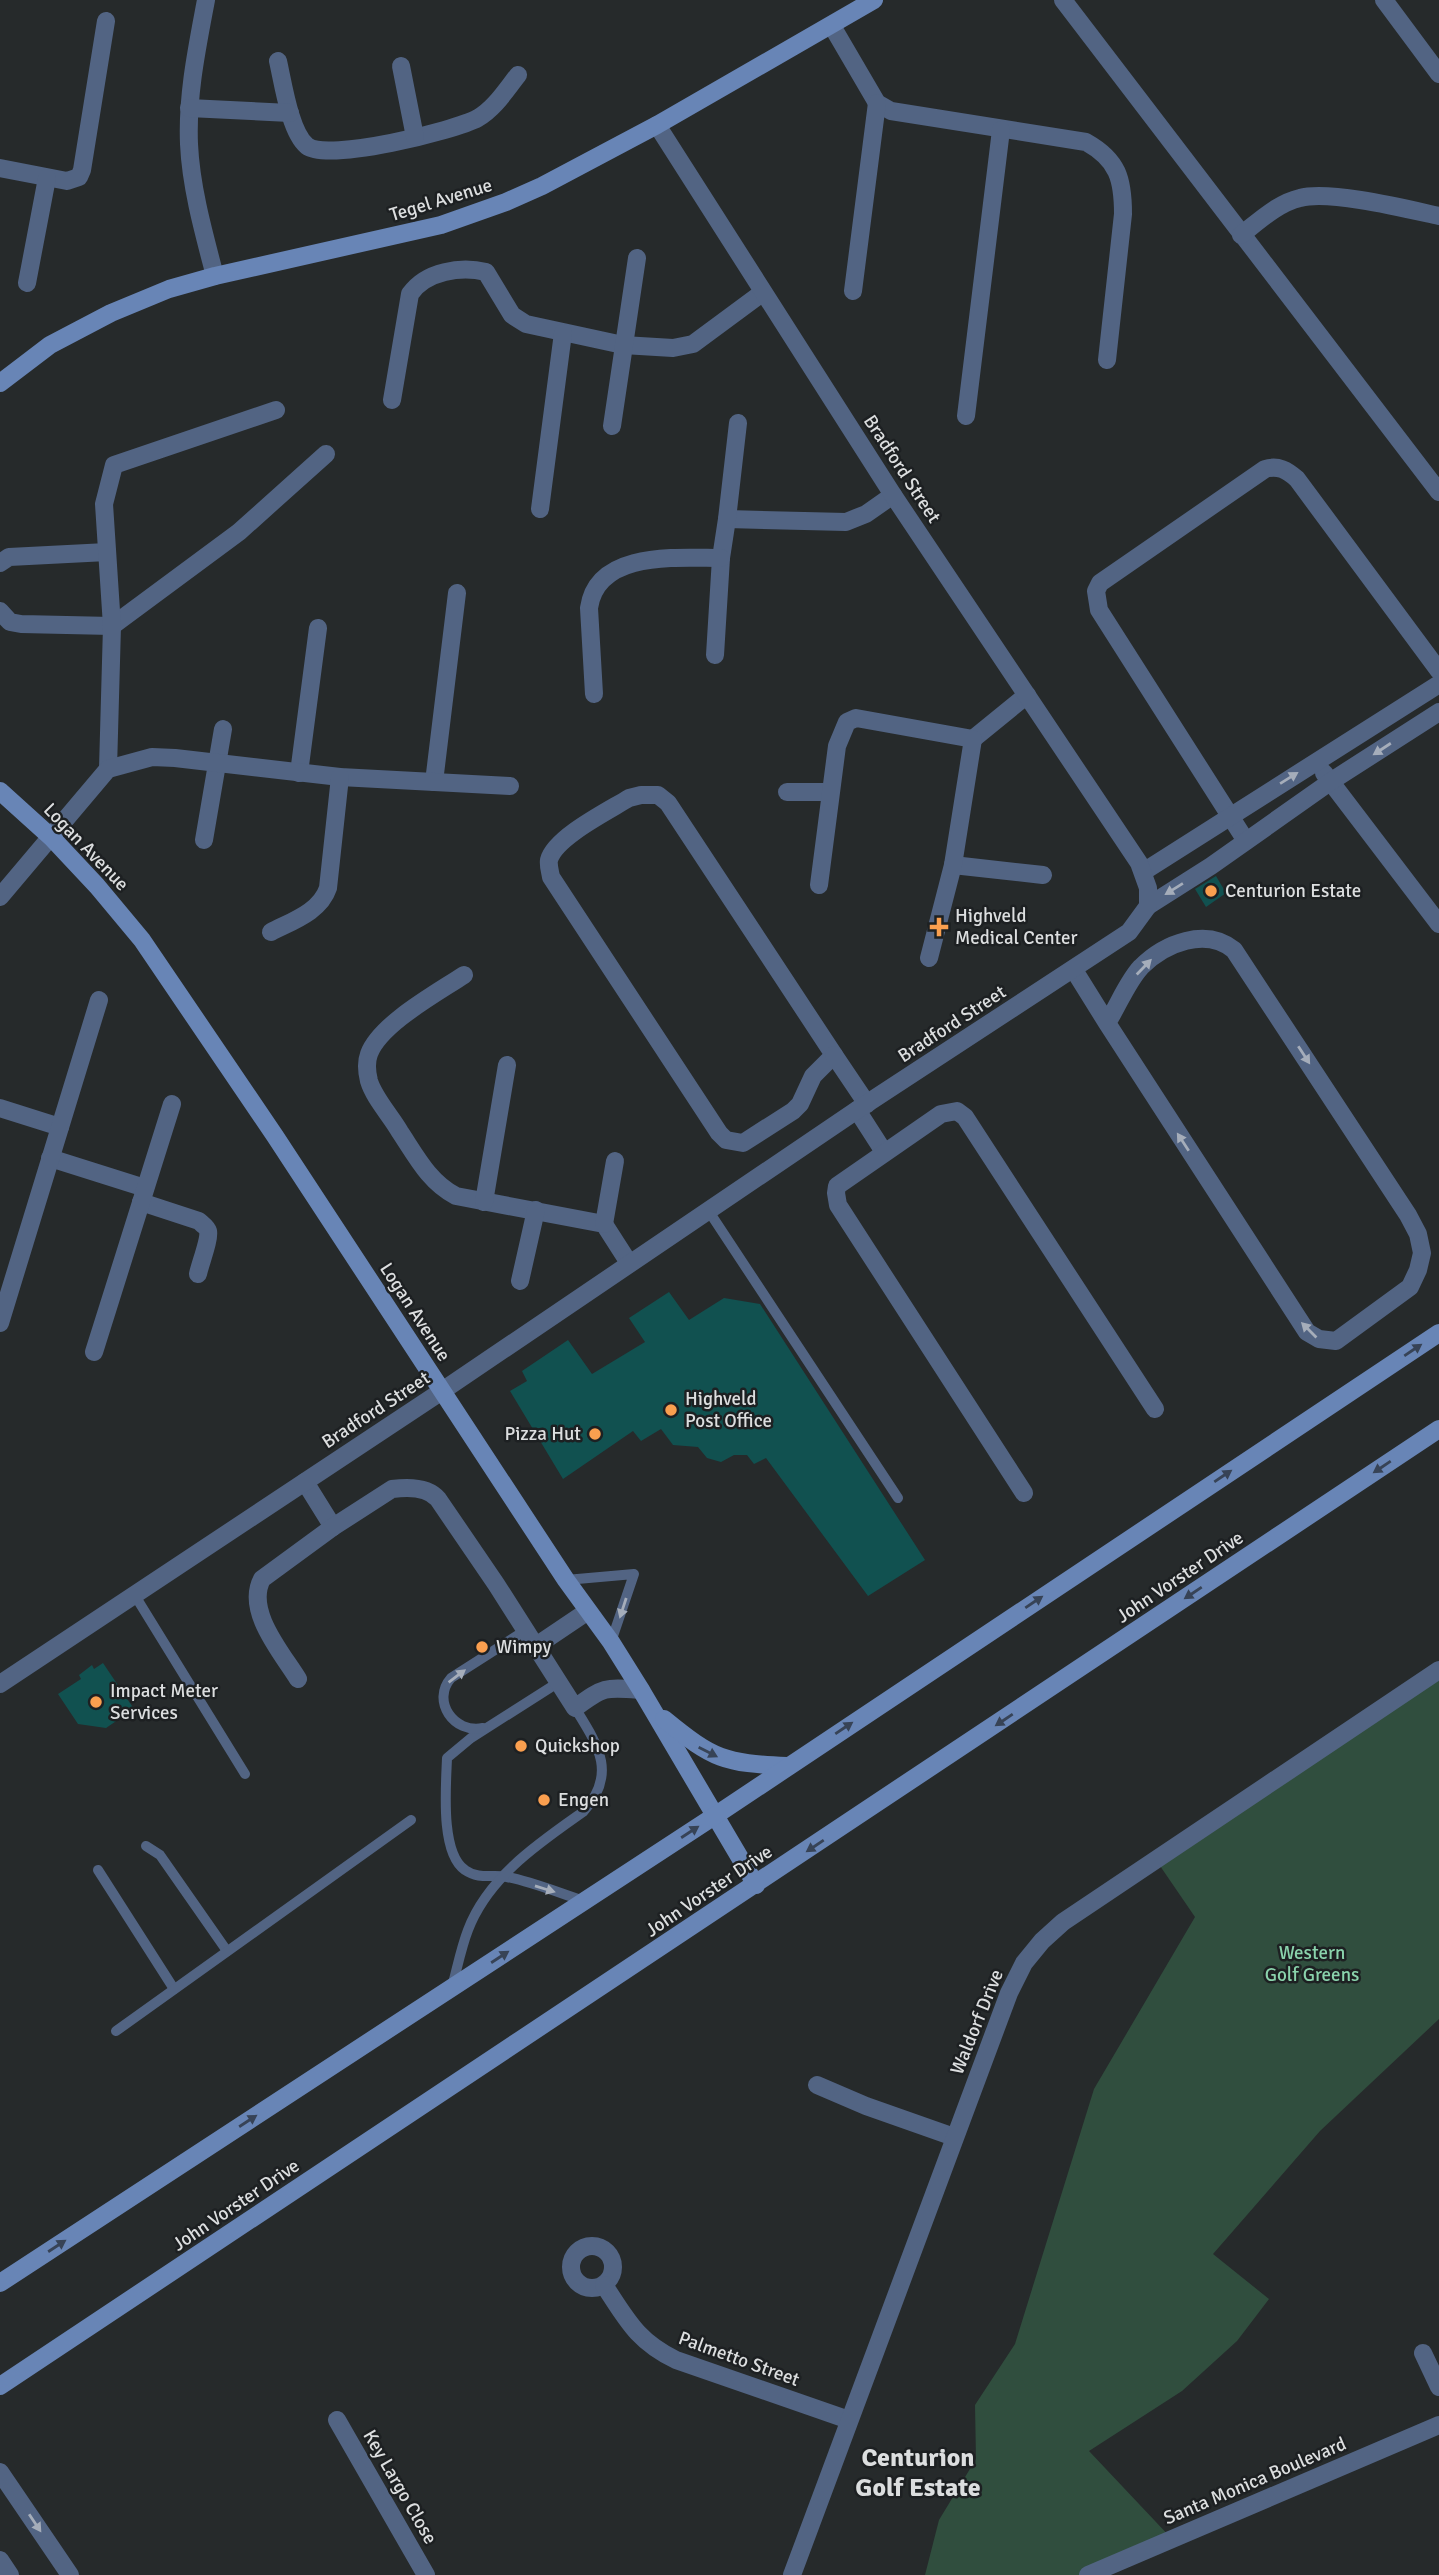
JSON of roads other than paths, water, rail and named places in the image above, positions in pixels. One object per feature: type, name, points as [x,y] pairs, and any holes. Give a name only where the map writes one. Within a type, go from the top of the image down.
[{"type":"main road","name":"Tegel Avenue","points":[[0,383],[50,345],[111,313],[169,289],[215,276],[395,236],[483,212],[542,186],[657,125],[874,0]]},
{"type":"main road","name":"Logan Avenue","points":[[0,790],[97,886],[142,940],[275,1136],[566,1580],[611,1642],[756,1885]]},
{"type":"main road","points":[[0,2283],[716,1815],[1439,1333]]},
{"type":"main road","name":"John Vorster Drive","points":[[0,2386],[1439,1429]]},
{"type":"main road","points":[[654,1710],[699,1748],[720,1758],[741,1764],[787,1766]]},
{"type":"street","points":[[206,0],[190,108],[191,166],[215,276]]},
{"type":"street","points":[[1063,0],[1439,492]]},
{"type":"street","points":[[1384,0],[1439,74]]},
{"type":"street","points":[[0,168],[71,181],[79,177],[106,21]]},
{"type":"street","points":[[832,26],[877,103],[891,111],[1086,142],[1103,152],[1120,178],[1123,191],[1123,214],[1107,360]]},
{"type":"street","points":[[278,61],[290,113],[300,138],[310,149],[328,153],[384,145],[475,119],[494,106],[517,75]]},
{"type":"street","points":[[401,66],[415,137]]},
{"type":"street","points":[[853,291],[877,103]]},
{"type":"street","points":[[190,108],[290,113]]},
{"type":"street","name":"Bradford Street","points":[[0,1684],[442,1391],[862,1107],[1074,970],[1133,928],[1148,906],[1148,888],[1143,872],[893,495],[657,125]]},
{"type":"street","points":[[966,416],[1001,130]]},
{"type":"street","points":[[27,283],[47,178]]},
{"type":"street","points":[[1241,235],[1277,208],[1310,196],[1340,197],[1439,216]]},
{"type":"street","points":[[612,426],[637,258]]},
{"type":"street","points":[[392,400],[410,294],[415,288],[441,273],[460,269],[486,272],[518,320],[533,326],[623,345],[673,348],[693,344],[762,293]]},
{"type":"street","points":[[540,509],[563,333]]},
{"type":"street","points":[[108,769],[112,626],[104,504],[114,465],[276,410]]},
{"type":"street","points":[[715,655],[721,558],[738,423]]},
{"type":"street","points":[[0,611],[10,622],[21,624],[112,626],[239,533],[326,454]]},
{"type":"street","points":[[1246,841],[1099,610],[1096,591],[1100,583],[1265,469],[1283,469],[1291,473],[1302,486],[1439,671]]},
{"type":"street","points":[[727,519],[846,522],[866,514],[893,495]]},
{"type":"street","points":[[0,563],[9,557],[107,552]]},
{"type":"street","points":[[594,694],[589,608],[590,597],[596,585],[605,577],[649,559],[721,558]]},
{"type":"street","points":[[434,782],[457,593]]},
{"type":"street","points":[[299,773],[318,628]]},
{"type":"street","points":[[1143,872],[1439,684]]},
{"type":"street","points":[[929,958],[953,865],[973,739],[1027,695]]},
{"type":"street","points":[[1148,906],[1330,782],[1439,712]]},
{"type":"street","points":[[819,885],[830,792],[843,727],[856,718],[973,739]]},
{"type":"street","points":[[204,840],[223,729]]},
{"type":"street","points":[[0,897],[108,769],[152,757],[340,777],[510,786]]},
{"type":"street","points":[[1317,761],[1330,782],[1439,924]]},
{"type":"street","points":[[271,932],[313,909],[325,898],[340,777]]},
{"type":"street","points":[[787,792],[830,792]]},
{"type":"street","points":[[834,1055],[813,1076],[800,1104],[793,1111],[750,1141],[743,1143],[726,1140],[554,884],[549,861],[554,849],[629,798],[652,795],[663,798],[834,1055],[884,1152]]},
{"type":"street","points":[[953,865],[1043,875]]},
{"type":"street","points":[[1074,970],[1107,1023],[1307,1332],[1318,1339],[1336,1341],[1409,1287],[1418,1270],[1422,1252],[1418,1234],[1234,950],[1224,942],[1203,938],[1188,940],[1157,954],[1140,968],[1107,1023]]},
{"type":"street","points":[[464,975],[386,1031],[375,1043],[368,1055],[369,1083],[424,1169],[445,1190],[456,1196],[484,1202],[604,1224]]},
{"type":"street","points":[[0,1323],[99,1000]]},
{"type":"street","points":[[484,1202],[507,1065]]},
{"type":"street","points":[[94,1352],[172,1104]]},
{"type":"street","points":[[0,1108],[60,1127]]},
{"type":"street","points":[[1024,1493],[838,1205],[837,1186],[942,1114],[957,1111],[965,1117],[1155,1409]]},
{"type":"street","points":[[50,1158],[200,1221],[208,1231],[198,1274]]},
{"type":"street","points":[[615,1161],[604,1224],[629,1263]]},
{"type":"street","points":[[520,1282],[536,1210]]},
{"type":"street","points":[[305,1482],[333,1527]]},
{"type":"street","points":[[298,1679],[257,1607],[258,1586],[262,1579],[333,1527],[392,1489],[415,1489],[433,1493],[575,1708],[605,1688],[641,1690]]},
{"type":"street","points":[[536,1646],[588,1611]]},
{"type":"street","name":"Waldorf Drive","points":[[792,2575],[954,2137],[1009,1993],[1024,1963],[1042,1941],[1074,1914],[1439,1670]]},
{"type":"street","points":[[817,2085],[866,2106],[954,2137]]},
{"type":"street","name":"Palmetto Street","points":[[604,2285],[630,2325],[655,2350],[676,2360],[849,2420]]},
{"type":"street","points":[[1423,2353],[1439,2387]]},
{"type":"street","name":"Key Largo Close","points":[[337,2420],[426,2575]]},
{"type":"street","name":"Santa Monica Boulevard","points":[[1088,2575],[1439,2425]]},
{"type":"street","points":[[0,2472],[70,2575]]},
{"type":"street","points":[[0,2560],[10,2575]]},
{"type":"lane","points":[[708,1210],[898,1498]]},
{"type":"lane","points":[[566,1580],[634,1574],[611,1642]]},
{"type":"lane","points":[[134,1594],[245,1774]]},
{"type":"lane","points":[[491,1726],[467,1728],[447,1714],[444,1704],[445,1685],[451,1678],[526,1630]]},
{"type":"lane","points":[[559,1682],[458,1747],[447,1758],[448,1833],[455,1861],[466,1871],[489,1878],[505,1876],[584,1901]]},
{"type":"lane","points":[[452,1988],[468,1930],[488,1894],[519,1859],[583,1812],[601,1785],[601,1755],[575,1708]]},
{"type":"lane","points":[[116,2031],[411,1821]]},
{"type":"lane","points":[[146,1846],[160,1855],[227,1951]]},
{"type":"lane","points":[[98,1870],[174,1989]]},
{"type":"place","name":"Centurion Estate","points":[[1211,891]]},
{"type":"place","name":"Highveld Medical Center","points":[[939,927]]},
{"type":"place","name":"Highveld Post Office","points":[[671,1410]]},
{"type":"place","name":"Pizza Hut","points":[[595,1434]]},
{"type":"place","name":"Wimpy","points":[[482,1647]]},
{"type":"place","name":"Impact Meter Services","points":[[96,1702]]},
{"type":"place","name":"Quickshop","points":[[521,1746]]},
{"type":"place","name":"Engen","points":[[544,1800]]},
{"type":"district","name":"Centurion Golf Estate","points":[[918,2473]]},
{"type":"park label","name":"Western Golf Greens","points":[[1312,1964]]}]
